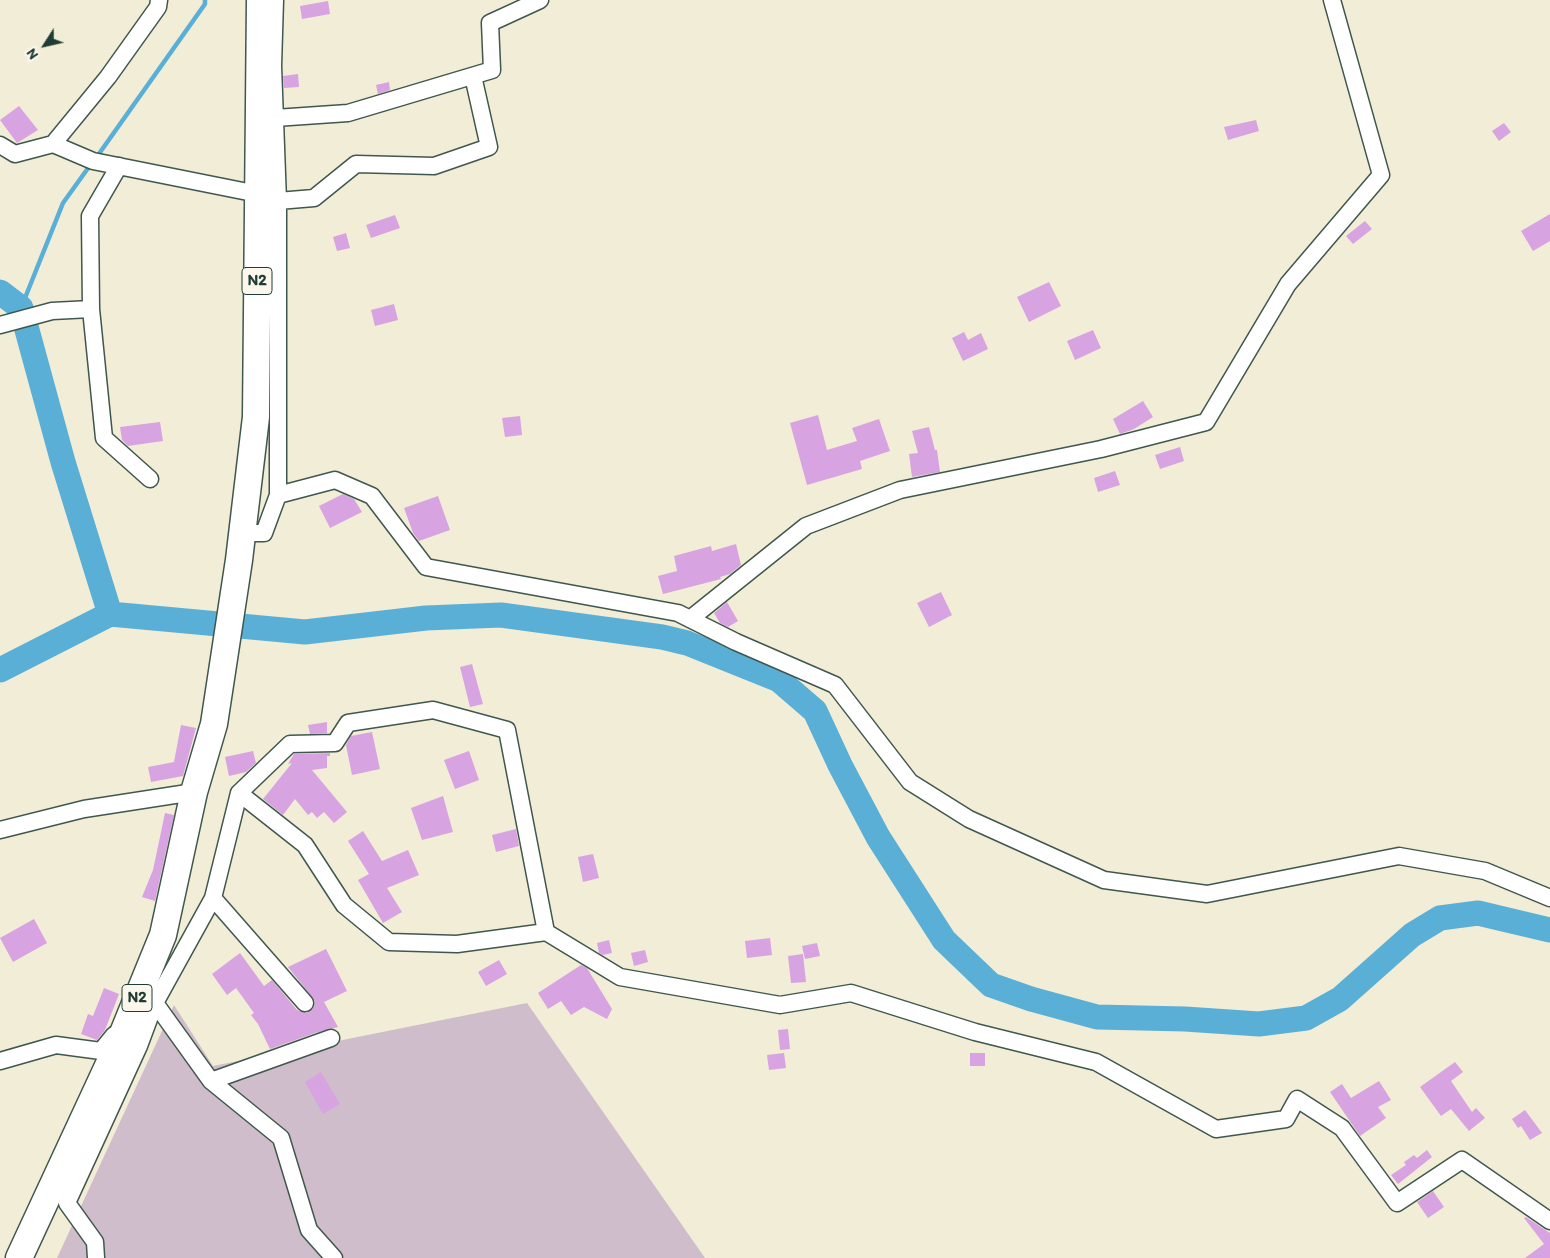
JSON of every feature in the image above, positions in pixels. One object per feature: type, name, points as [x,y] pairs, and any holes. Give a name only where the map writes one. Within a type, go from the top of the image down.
[{"type":"highway","name":"N2","points":[[19,1258],[130,1042],[163,935],[194,792],[214,724],[239,560],[256,417],[268,197],[260,0]]},
{"type":"street","points":[[0,145],[15,154],[53,144],[108,77],[158,7],[159,0]]},
{"type":"street","points":[[242,533],[264,533],[278,495],[268,197],[275,118],[273,66],[275,0]]},
{"type":"street","points":[[275,118],[348,113],[492,70],[490,22],[540,0]]},
{"type":"street","points":[[690,619],[806,526],[900,490],[1101,449],[1206,422],[1288,284],[1381,175],[1332,0]]},
{"type":"street","points":[[53,144],[93,161],[268,197],[314,198],[356,164],[434,166],[489,147],[473,76]]},
{"type":"street","points":[[119,166],[90,216],[91,309],[104,438],[150,479]]},
{"type":"street","points":[[0,325],[52,311],[91,309]]},
{"type":"street","points":[[278,495],[335,480],[372,496],[426,567],[678,613],[736,642],[836,685],[910,782],[969,819],[1104,880],[1207,894],[1399,856],[1484,871],[1550,898]]},
{"type":"street","points":[[96,1258],[95,1242],[67,1203],[130,1042],[155,1004],[213,898],[239,793],[290,744],[335,743],[348,724],[433,710],[507,730],[546,932]]},
{"type":"street","points":[[0,830],[84,809],[194,792]]},
{"type":"street","points":[[239,793],[305,845],[344,905],[389,942],[457,944],[546,932],[620,977],[780,1005],[851,993],[975,1032],[1096,1062],[1216,1129],[1286,1119],[1297,1099],[1342,1128],[1397,1202],[1462,1160],[1550,1221]]},
{"type":"street","points":[[213,898],[305,1003]]},
{"type":"street","points":[[155,1004],[211,1081],[281,1138],[309,1230],[334,1258]]},
{"type":"street","points":[[0,1061],[56,1045],[101,1051],[114,1035],[130,1042]]},
{"type":"street","points":[[211,1081],[331,1038]]},
{"type":"shaded area","points":[[527,1003],[705,1258],[57,1258],[174,1005],[213,1066]]},
{"type":"building","points":[[328,1],[330,14],[302,19],[300,6]]},
{"type":"building","points":[[298,74],[299,87],[284,88],[283,76]]},
{"type":"building","points":[[389,82],[390,90],[378,94],[376,85]]},
{"type":"building","points":[[19,106],[38,130],[17,143],[0,120]]},
{"type":"building","points":[[1256,120],[1259,131],[1228,140],[1224,127]]},
{"type":"building","points":[[1504,123],[1511,132],[1499,141],[1492,131]]},
{"type":"building","points":[[1550,214],[1550,241],[1533,251],[1521,231]]},
{"type":"building","points":[[395,215],[400,228],[371,238],[366,225]]},
{"type":"building","points":[[1365,221],[1372,229],[1353,244],[1346,236]]},
{"type":"building","points":[[346,233],[350,248],[337,251],[333,237]]},
{"type":"building","points":[[1049,282],[1061,306],[1029,322],[1017,297]]},
{"type":"building","points":[[394,304],[398,320],[375,326],[371,310]]},
{"type":"building","points":[[1093,330],[1101,348],[1075,360],[1067,341]]},
{"type":"building","points":[[964,332],[968,340],[981,333],[988,349],[963,361],[952,338]]},
{"type":"building","points":[[1143,401],[1153,417],[1134,429],[1120,434],[1113,419]]},
{"type":"building","points":[[818,415],[827,450],[857,441],[852,428],[879,419],[890,451],[860,461],[862,469],[807,485],[790,423]]},
{"type":"building","points":[[520,416],[522,435],[505,437],[502,418]]},
{"type":"building","points":[[160,422],[163,441],[128,446],[122,440],[120,427]]},
{"type":"building","points":[[929,427],[935,450],[937,450],[940,472],[912,477],[909,454],[918,453],[912,431]]},
{"type":"building","points":[[1180,447],[1184,461],[1160,469],[1155,455]]},
{"type":"building","points":[[1115,471],[1120,485],[1098,492],[1094,478]]},
{"type":"building","points":[[343,494],[354,499],[362,512],[330,528],[319,506]]},
{"type":"building","points":[[438,496],[450,530],[419,541],[413,533],[404,508]]},
{"type":"building","points":[[736,544],[741,565],[730,574],[720,577],[721,579],[663,594],[658,576],[677,571],[674,556],[711,546],[712,551]]},
{"type":"building","points":[[941,592],[952,615],[929,627],[917,603]]},
{"type":"building","points":[[727,602],[738,621],[728,627],[720,623],[714,613]]},
{"type":"building","points":[[472,664],[483,704],[470,707],[460,667]]},
{"type":"building","points":[[327,722],[327,733],[310,734],[308,725]]},
{"type":"building","points":[[181,725],[196,728],[183,776],[151,782],[148,767],[174,762]]},
{"type":"building","points":[[372,732],[380,769],[352,775],[346,745],[351,736]]},
{"type":"building","points":[[253,751],[256,763],[246,772],[229,776],[225,757]]},
{"type":"building","points":[[469,751],[479,780],[455,789],[444,760]]},
{"type":"building","points":[[330,753],[330,756],[327,756],[327,768],[312,770],[347,812],[334,823],[324,812],[317,818],[312,812],[308,815],[295,799],[283,815],[263,799],[292,763],[288,764],[294,754]]},
{"type":"building","points":[[443,796],[453,832],[422,840],[411,808]]},
{"type":"building","points":[[165,813],[174,815],[155,901],[142,897],[153,870]]},
{"type":"building","points":[[516,829],[519,846],[496,852],[492,835]]},
{"type":"building","points":[[363,831],[382,861],[408,850],[419,875],[387,888],[402,912],[383,923],[358,880],[369,874],[348,841]]},
{"type":"building","points":[[593,854],[599,878],[583,882],[578,857]]},
{"type":"building","points":[[34,919],[47,943],[13,962],[0,938]]},
{"type":"building","points":[[770,938],[772,955],[747,958],[745,941]]},
{"type":"building","points":[[609,940],[612,953],[603,955],[599,953],[597,943]]},
{"type":"building","points":[[817,943],[820,956],[805,959],[802,946]]},
{"type":"building","points":[[326,949],[347,991],[324,1002],[338,1027],[270,1049],[258,1024],[251,1015],[254,1013],[236,988],[227,995],[212,974],[240,953],[264,986],[272,980],[297,1010],[307,1013],[314,1007],[315,1001],[288,967]]},
{"type":"building","points":[[645,950],[648,962],[634,966],[631,953]]},
{"type":"building","points":[[803,954],[806,982],[791,983],[788,956]]},
{"type":"building","points":[[499,960],[507,974],[486,986],[478,972]]},
{"type":"building","points":[[581,965],[587,968],[612,1009],[607,1019],[584,1007],[571,1015],[561,1001],[548,1009],[538,993]]},
{"type":"building","points":[[104,988],[119,994],[105,1030],[97,1040],[81,1034],[88,1014],[93,1016]]},
{"type":"building","points":[[788,1029],[790,1049],[780,1050],[778,1030]]},
{"type":"building","points":[[784,1053],[786,1068],[769,1070],[767,1055]]},
{"type":"building","points":[[970,1053],[985,1053],[985,1066],[970,1066]]},
{"type":"building","points":[[1455,1062],[1463,1072],[1451,1081],[1472,1112],[1476,1108],[1485,1118],[1469,1131],[1451,1109],[1441,1116],[1420,1087]]},
{"type":"building","points":[[321,1072],[340,1104],[323,1114],[305,1082]]},
{"type":"building","points":[[1379,1081],[1391,1100],[1378,1107],[1386,1118],[1360,1136],[1330,1092],[1342,1084],[1351,1098]]},
{"type":"building","points":[[1525,1110],[1542,1133],[1530,1140],[1521,1126],[1518,1128],[1512,1119]]},
{"type":"building","points":[[1427,1150],[1432,1157],[1398,1184],[1391,1175],[1406,1165],[1404,1162],[1414,1155],[1417,1158]]},
{"type":"building","points":[[1433,1191],[1444,1207],[1428,1218],[1417,1202]]},
{"type":"building","points":[[1526,1217],[1550,1233],[1550,1258],[1525,1258],[1544,1244],[1524,1218]]},
{"type":"waterway","points":[[96,158],[205,4],[205,0]]},
{"type":"waterway","points":[[21,308],[63,203],[91,164]]},
{"type":"waterway","points":[[0,292],[21,308],[63,462],[110,614]]},
{"type":"waterway","points":[[110,614],[305,632],[426,618],[501,615],[662,637],[687,643],[779,680],[815,711],[840,765],[878,837],[944,940],[991,985],[1031,999],[1097,1017],[1185,1019],[1259,1024],[1306,1018],[1340,999],[1412,935],[1440,918],[1478,913],[1550,930]]},
{"type":"waterway","points":[[0,670],[110,614]]}]
